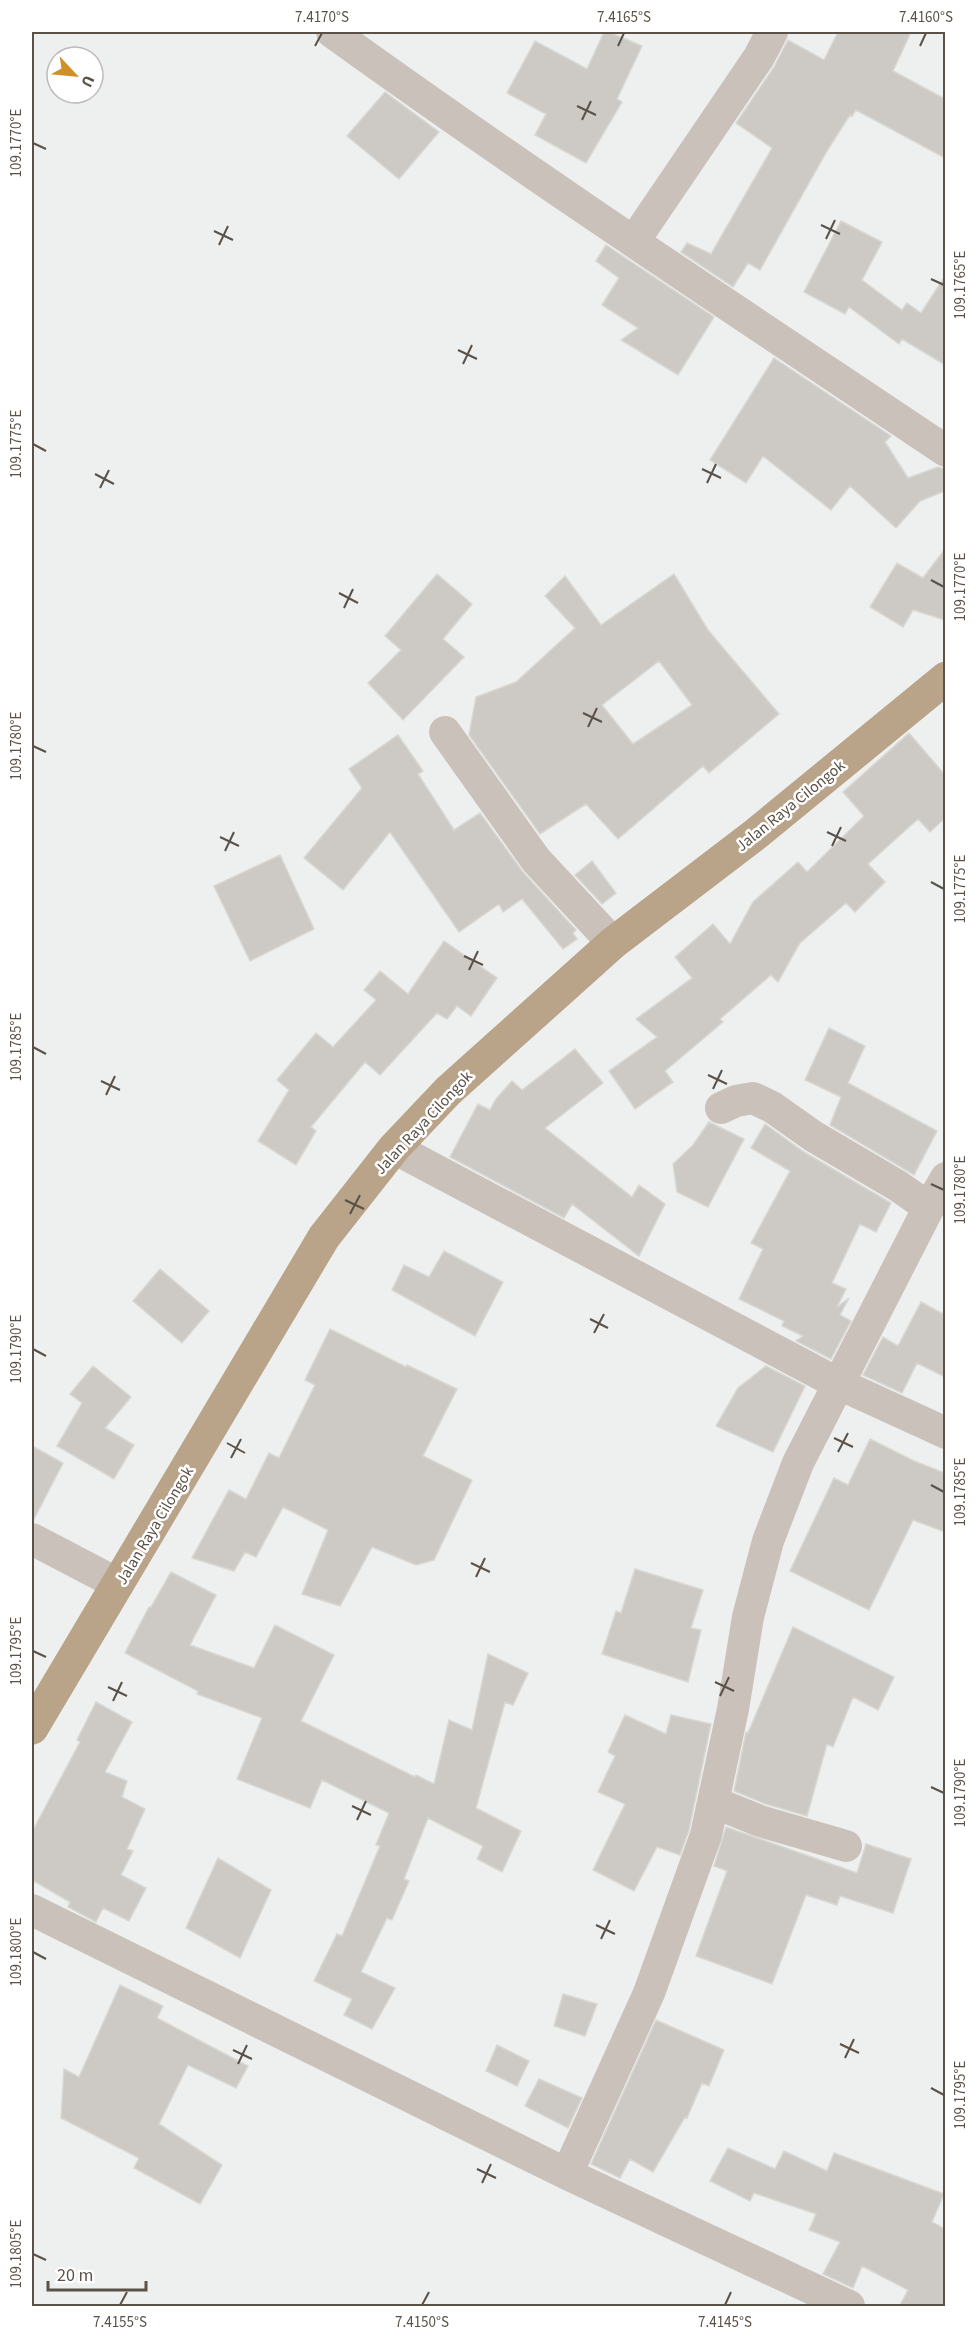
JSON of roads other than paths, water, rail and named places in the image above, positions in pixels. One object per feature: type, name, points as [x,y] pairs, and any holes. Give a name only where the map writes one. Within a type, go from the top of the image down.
[{"type":"highway","name":"Jalan Raya Cilongok","points":[[32,1728],[324,1238],[394,1148],[448,1091],[613,943],[758,832],[945,678]]},
{"type":"street","points":[[332,32],[556,191],[945,451]]},
{"type":"street","points":[[634,241],[759,57],[772,32]]},
{"type":"street","points":[[445,732],[536,860],[613,943]]},
{"type":"street","points":[[721,1108],[736,1101],[753,1098],[772,1107],[813,1136],[905,1191],[928,1209]]},
{"type":"street","points":[[394,1148],[839,1384],[945,1433]]},
{"type":"street","points":[[567,2174],[649,1994],[706,1835],[734,1709],[748,1617],[768,1541],[798,1463],[945,1178]]},
{"type":"street","points":[[32,1539],[118,1584]]},
{"type":"street","points":[[713,1802],[760,1821],[846,1846]]},
{"type":"street","points":[[32,1910],[567,2174],[849,2307]]}]
